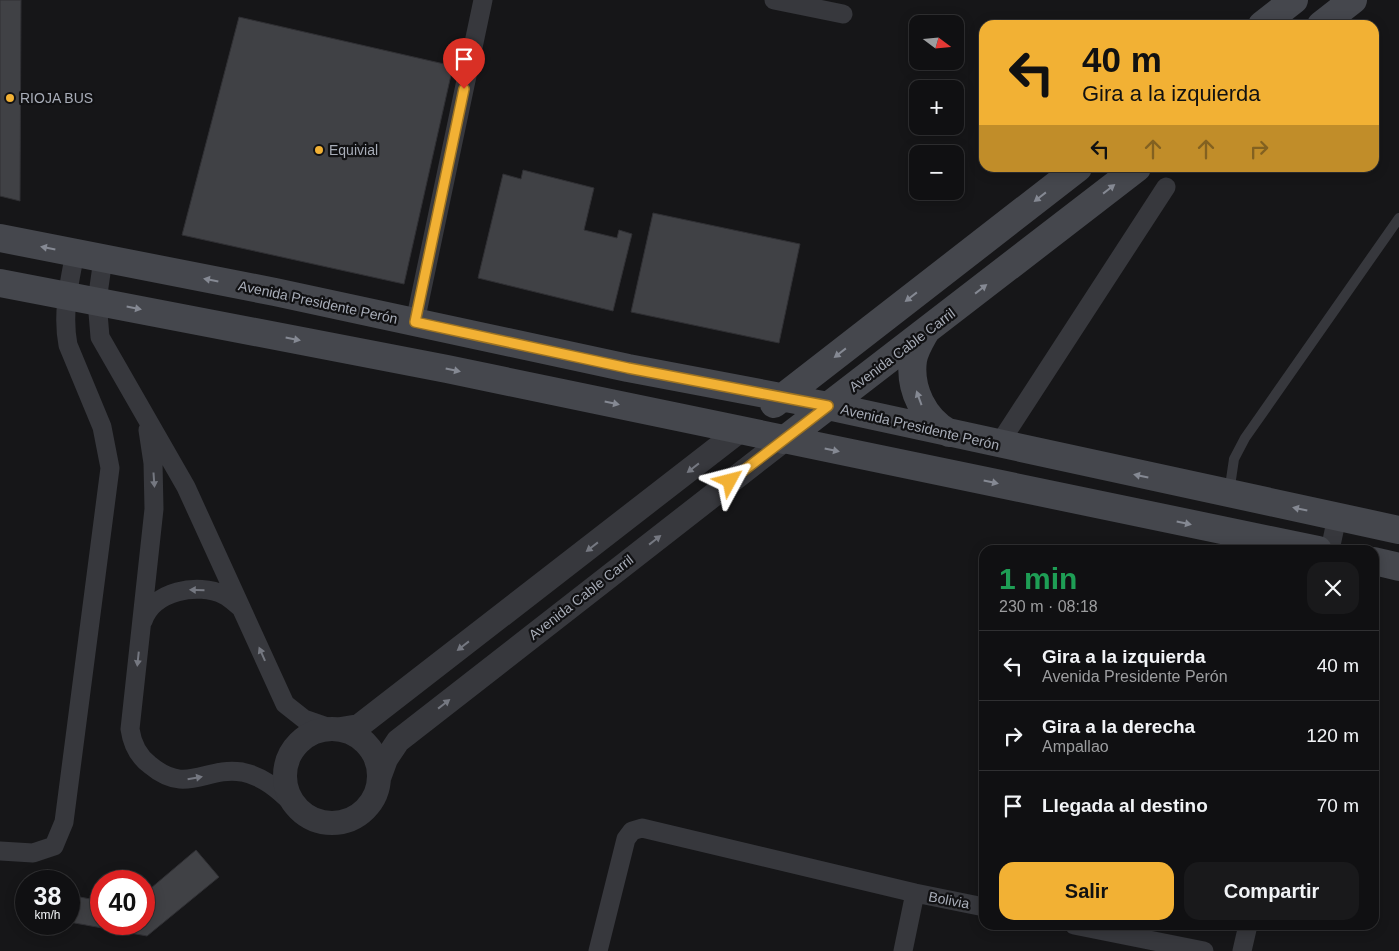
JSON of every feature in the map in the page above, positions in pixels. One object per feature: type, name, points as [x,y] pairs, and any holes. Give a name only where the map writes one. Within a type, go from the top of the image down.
[{"type":"main road","points":[[1268,20],[1294,0]]},
{"type":"main road","points":[[1327,20],[1353,0]]},
{"type":"main road","points":[[742,429],[1073,172]]},
{"type":"main road","name":"Avenida Cable Carril","points":[[784,440],[1132,172]]},
{"type":"main road","name":"Avenida Presidente Perón","points":[[0,238],[415,322],[628,368],[828,406],[1399,530]]},
{"type":"main road","points":[[0,283],[456,370],[1294,545]]},
{"type":"main road","points":[[926,331],[913,359],[914,383],[920,404],[929,418],[938,427],[950,434]]},
{"type":"main road","points":[[1379,563],[1399,567]]},
{"type":"street","points":[[415,322],[483,0]]},
{"type":"street","points":[[774,0],[843,14]]},
{"type":"street","points":[[998,444],[1166,187]]},
{"type":"street","points":[[0,851],[33,853],[54,846],[64,822],[110,468],[102,427],[68,345],[65,323],[75,253]]},
{"type":"street","points":[[103,259],[96,301],[100,337],[186,487],[285,704],[304,719],[356,735],[369,746],[379,767],[376,792],[369,805],[359,815],[346,821],[332,823],[318,821],[294,805],[271,785],[253,775],[234,772],[184,780],[172,779],[146,762],[132,740],[130,729],[154,486],[151,440],[143,415]]},
{"type":"street","points":[[294,805],[287,792],[286,763],[292,749],[302,738],[315,731],[359,726],[742,429]]},
{"type":"street","name":"Avenida Cable Carril","points":[[379,778],[391,750],[406,734],[784,440]]},
{"type":"street","points":[[1331,545],[1337,517]]},
{"type":"street","points":[[141,630],[151,606],[169,595],[182,591],[211,591],[224,595],[241,608]]},
{"type":"street","name":"Bolivia","points":[[598,951],[626,839],[632,831],[642,828],[915,893],[979,906]]},
{"type":"street","points":[[903,951],[915,893]]},
{"type":"street","points":[[1099,930],[1204,951]]},
{"type":"street","points":[[1242,951],[1247,930]]},
{"type":"lane","points":[[1229,494],[1234,459],[1245,438],[1399,218]]},
{"type":"building","name":"RIOJA BUS","points":[[0,0],[21,0],[20,201],[0,196]]},
{"type":"building","name":"Equivial","points":[[239,17],[453,66],[404,284],[182,235]]},
{"type":"building","points":[[523,170],[594,188],[584,230],[617,238],[619,230],[632,234],[613,311],[478,278],[503,174],[521,179]]},
{"type":"building","points":[[653,213],[800,244],[779,343],[631,312]]},
{"type":"building","points":[[196,850],[219,877],[155,929],[155,885]]},
{"type":"building","points":[[80,897],[90,899],[90,926],[80,924]]},
{"type":"place","name":"RIOJA BUS","points":[[10,98]]},
{"type":"place","name":"Equivial","points":[[319,150]]},
{"type":"route","points":[[464,89],[415,322],[628,368],[828,406],[730,481]]}]
